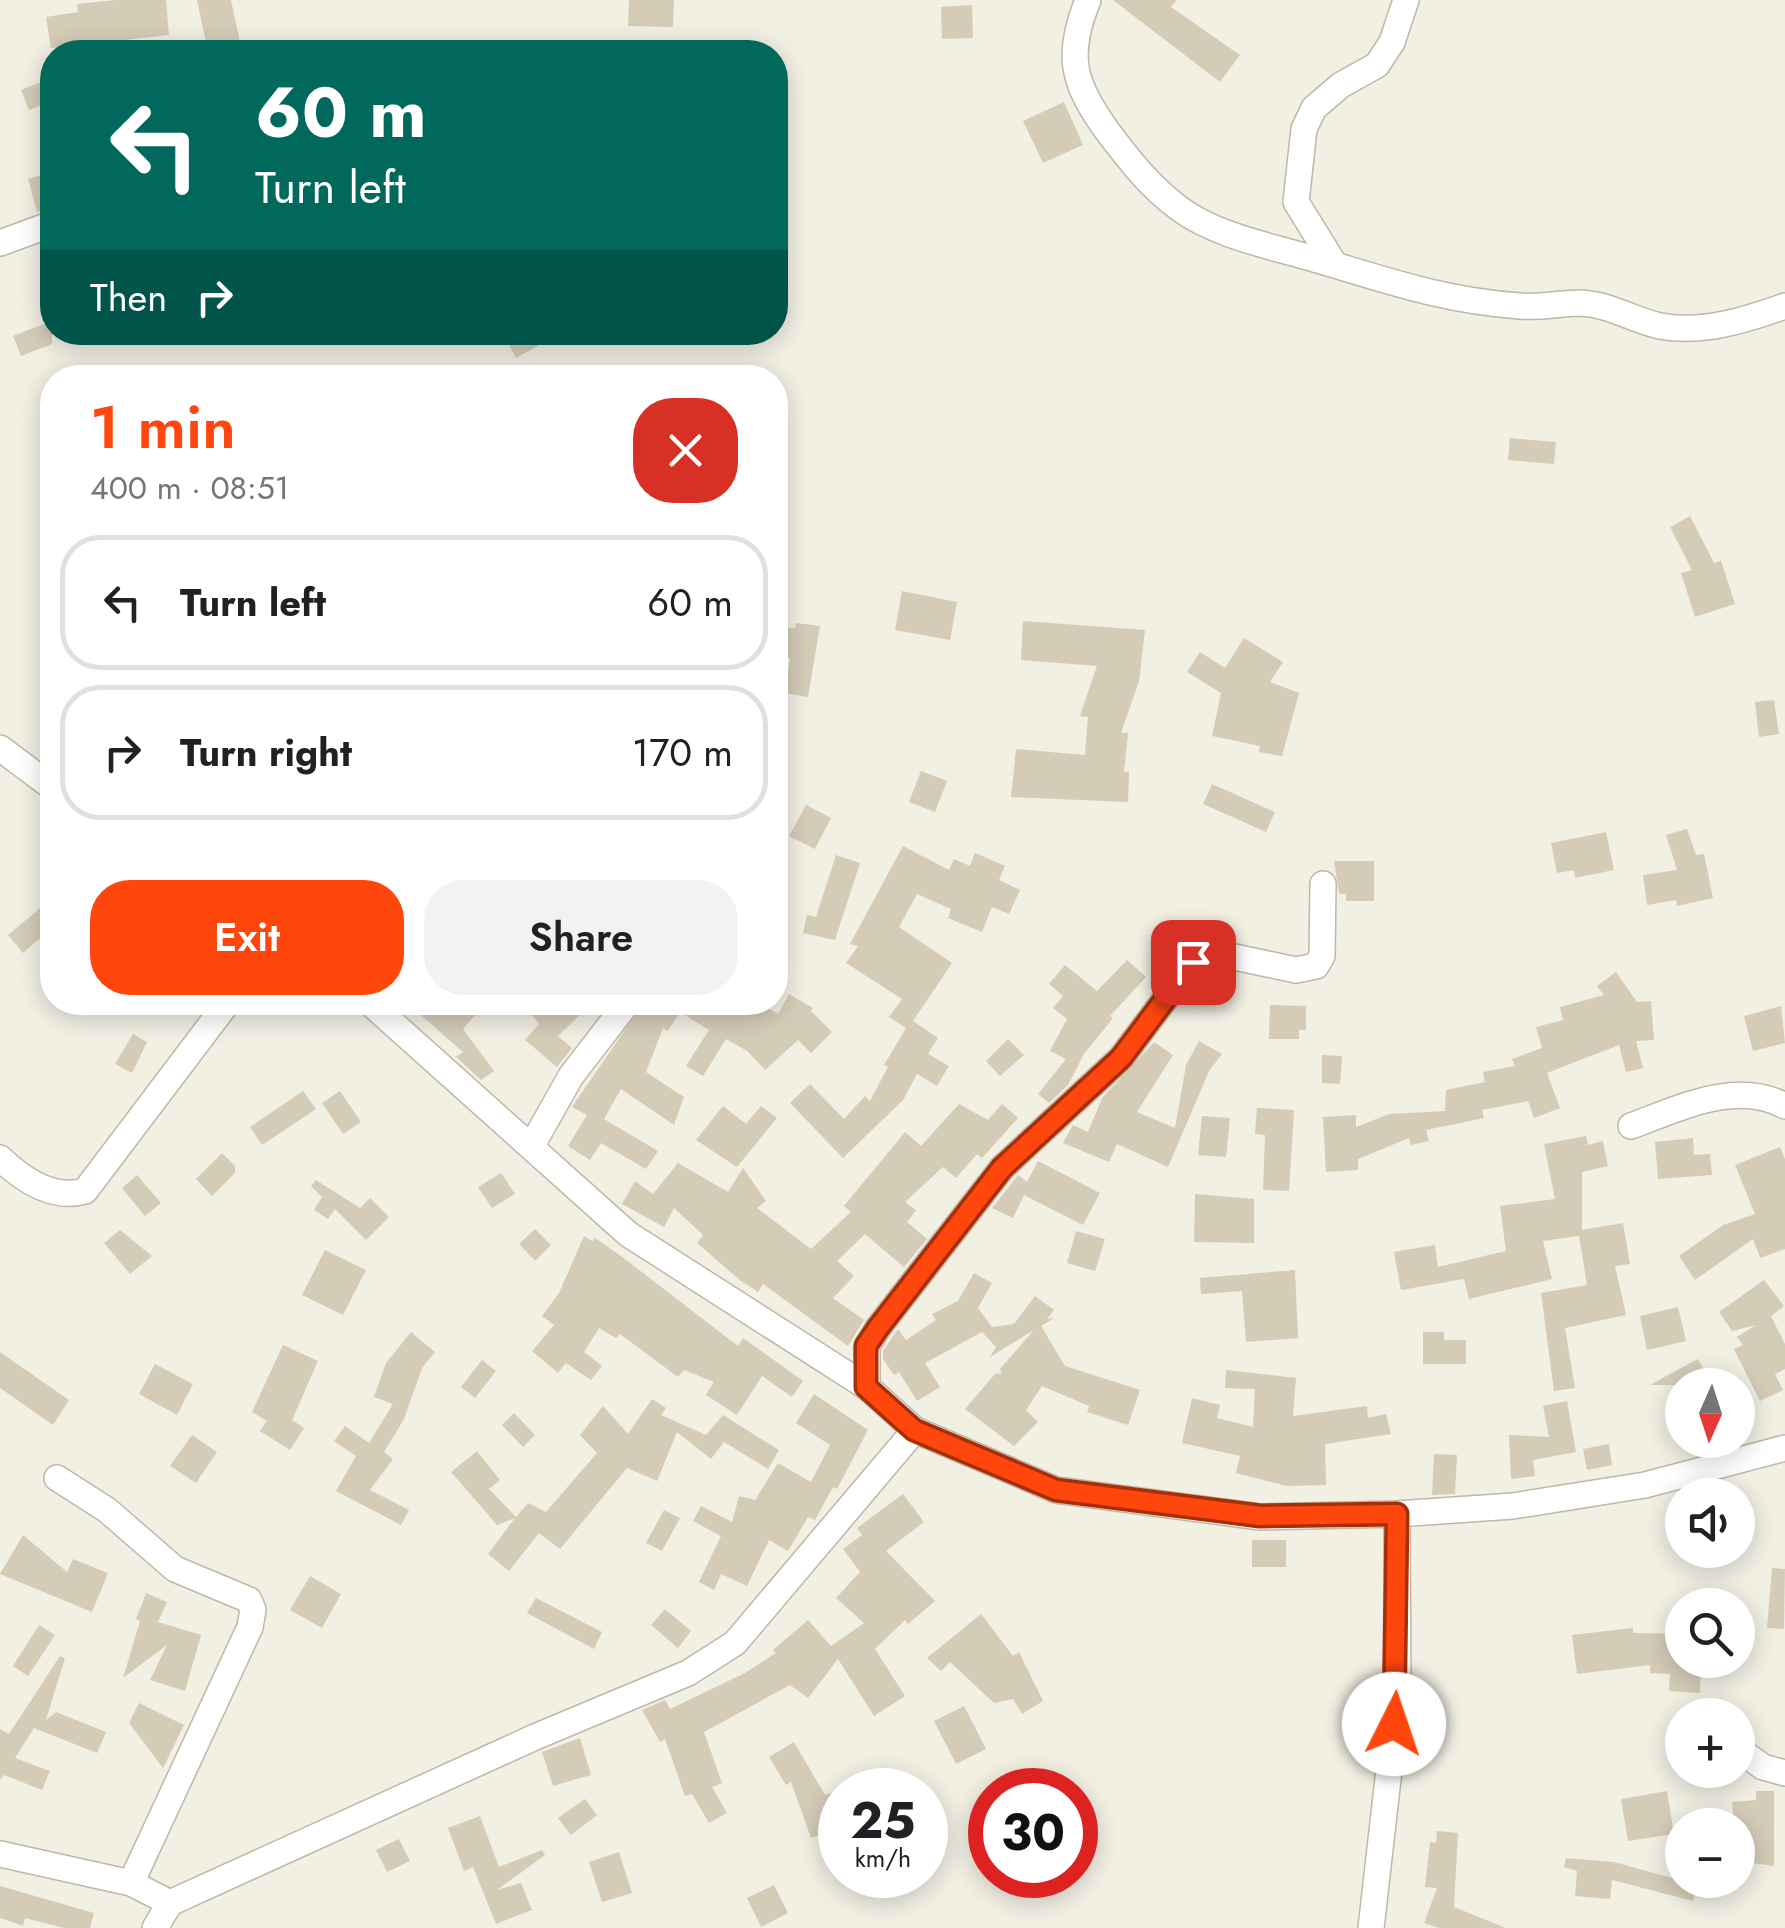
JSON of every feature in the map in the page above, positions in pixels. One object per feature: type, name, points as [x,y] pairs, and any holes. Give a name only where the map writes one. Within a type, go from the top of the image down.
[{"type":"street","points":[[1088,0],[1076,28],[1072,66],[1088,104],[1135,168],[1182,211],[1231,233],[1381,283],[1447,298],[1524,307],[1582,303],[1617,309],[1657,326],[1697,330],[1785,306]]},
{"type":"street","points":[[1335,265],[1296,202],[1304,130],[1314,108],[1341,85],[1377,65],[1392,42],[1406,0]]},
{"type":"street","points":[[0,243],[40,228]]},
{"type":"street","points":[[0,748],[40,778]]},
{"type":"street","points":[[866,1387],[866,1346],[878,1328],[1002,1168],[1121,1058],[1193,962],[1210,952],[1296,970],[1316,966],[1322,956],[1323,884]]},
{"type":"street","points":[[0,1158],[16,1173],[49,1190],[68,1196],[85,1190],[218,1015]]},
{"type":"street","points":[[384,1015],[628,1234],[866,1387],[914,1430],[1056,1490],[1260,1516],[1397,1514],[1512,1506],[1645,1486],[1785,1448]]},
{"type":"street","points":[[531,1146],[570,1076],[618,1015]]},
{"type":"street","points":[[1630,1126],[1707,1099],[1751,1094],[1785,1106]]},
{"type":"street","points":[[155,1928],[170,1903],[535,1737],[688,1673],[735,1643],[914,1430]]},
{"type":"street","points":[[57,1478],[107,1510],[174,1569],[213,1588],[238,1592],[249,1600],[253,1610],[250,1626],[131,1882]]},
{"type":"street","points":[[1371,1928],[1398,1692],[1397,1514]]},
{"type":"street","points":[[1755,1761],[1785,1773]]},
{"type":"street","points":[[0,1854],[131,1882],[170,1903]]},
{"type":"building","points":[[166,0],[169,35],[124,40],[50,40],[46,17],[78,12],[77,4]]},
{"type":"building","points":[[197,0],[231,0],[239,40],[205,40]]},
{"type":"building","points":[[629,0],[674,0],[673,27],[628,26]]},
{"type":"building","points":[[1113,0],[1177,0],[1171,7],[1240,55],[1220,82]]},
{"type":"building","points":[[972,5],[973,38],[942,39],[941,7]]},
{"type":"building","points":[[40,83],[40,106],[29,110],[21,90]]},
{"type":"building","points":[[1064,102],[1083,145],[1043,163],[1023,121]]},
{"type":"building","points":[[40,176],[40,211],[37,212],[28,179]]},
{"type":"building","points":[[40,326],[40,345],[49,345],[21,356],[13,336]]},
{"type":"building","points":[[509,345],[540,345],[516,358]]},
{"type":"building","points":[[1510,438],[1556,442],[1554,464],[1508,460]]},
{"type":"building","points":[[1690,516],[1714,563],[1721,561],[1735,604],[1695,617],[1681,573],[1692,570],[1670,527]]},
{"type":"building","points":[[902,591],[957,602],[950,640],[895,630]]},
{"type":"building","points":[[1023,621],[1145,630],[1139,681],[1121,733],[1128,733],[1124,772],[1129,772],[1128,802],[1011,797],[1016,749],[1085,755],[1088,717],[1080,716],[1097,666],[1021,660]]},
{"type":"building","points":[[796,623],[820,626],[808,697],[788,694],[788,628],[795,628]]},
{"type":"building","points":[[1244,638],[1283,662],[1270,682],[1299,693],[1282,756],[1259,752],[1260,746],[1212,736],[1221,693],[1187,672],[1200,652],[1225,668]]},
{"type":"building","points":[[1774,700],[1779,734],[1759,737],[1755,702]]},
{"type":"building","points":[[921,771],[947,781],[935,812],[909,802]]},
{"type":"building","points":[[1212,784],[1275,812],[1266,832],[1203,804]]},
{"type":"building","points":[[806,805],[831,818],[815,849],[789,836]]},
{"type":"building","points":[[1687,829],[1696,855],[1704,854],[1713,898],[1677,906],[1676,900],[1647,905],[1643,875],[1677,870],[1666,835]]},
{"type":"building","points":[[1606,832],[1614,870],[1575,878],[1574,870],[1557,873],[1551,843]]},
{"type":"building","points":[[903,846],[949,870],[954,859],[970,866],[975,853],[1005,866],[999,880],[1020,890],[1009,914],[992,907],[982,932],[948,918],[951,909],[917,894],[899,927],[952,963],[913,1021],[938,1038],[928,1054],[949,1066],[937,1086],[917,1074],[903,1100],[843,1158],[790,1103],[810,1084],[844,1119],[865,1096],[870,1101],[888,1067],[884,1065],[906,1028],[889,1017],[902,999],[846,963],[858,946],[850,944]]},
{"type":"building","points":[[836,855],[860,863],[835,940],[803,933],[807,915],[816,917]]},
{"type":"building","points":[[1334,861],[1374,861],[1374,901],[1346,901],[1346,894],[1339,894]]},
{"type":"building","points":[[40,908],[40,938],[23,953],[8,935]]},
{"type":"building","points":[[1127,960],[1146,977],[1110,1016],[1113,1018],[1084,1054],[1068,1085],[1049,1103],[1038,1094],[1066,1059],[1050,1051],[1067,1019],[1053,1008],[1063,996],[1049,984],[1065,965],[1097,991]]},
{"type":"building","points":[[1616,972],[1637,1002],[1651,1001],[1654,1040],[1636,1041],[1643,1068],[1626,1072],[1619,1045],[1547,1073],[1560,1108],[1534,1118],[1528,1101],[1482,1110],[1484,1118],[1426,1130],[1429,1141],[1411,1145],[1409,1138],[1358,1159],[1358,1170],[1326,1172],[1323,1117],[1356,1115],[1356,1127],[1389,1114],[1445,1111],[1446,1090],[1485,1082],[1483,1072],[1515,1066],[1512,1059],[1542,1048],[1536,1027],[1563,1020],[1560,1007],[1604,995],[1597,986]]},
{"type":"building","points":[[788,996],[813,1008],[811,1011],[832,1032],[811,1053],[798,1040],[765,1070],[747,1051],[726,1039],[703,1076],[686,1066],[709,1030],[685,1015],[788,1015]]},
{"type":"building","points":[[1270,1005],[1306,1006],[1306,1030],[1299,1030],[1299,1039],[1269,1039]]},
{"type":"building","points":[[1781,1006],[1785,1043],[1753,1051],[1744,1016]]},
{"type":"building","points":[[421,1015],[475,1015],[463,1029],[494,1071],[481,1080],[456,1057],[463,1052]]},
{"type":"building","points":[[532,1015],[580,1015],[558,1036],[572,1048],[557,1067],[525,1040],[539,1024]]},
{"type":"building","points":[[635,1015],[678,1015],[668,1031],[663,1028],[646,1072],[684,1097],[674,1125],[621,1089],[604,1119],[658,1151],[646,1169],[601,1143],[590,1160],[568,1146],[587,1115],[572,1107]]},
{"type":"building","points":[[133,1034],[147,1042],[132,1073],[115,1064]]},
{"type":"building","points":[[1008,1039],[1024,1055],[1000,1076],[986,1061]]},
{"type":"building","points":[[1199,1041],[1222,1054],[1209,1071],[1168,1167],[1117,1144],[1109,1162],[1063,1143],[1073,1125],[1088,1132],[1102,1098],[1154,1042],[1173,1055],[1137,1112],[1175,1128],[1186,1065]]},
{"type":"building","points":[[1322,1055],[1342,1056],[1340,1084],[1322,1083]]},
{"type":"building","points":[[303,1091],[316,1109],[262,1145],[250,1127]]},
{"type":"building","points":[[340,1091],[361,1122],[343,1134],[322,1103]]},
{"type":"building","points":[[959,1104],[988,1120],[1002,1104],[1018,1118],[982,1158],[977,1154],[956,1178],[943,1167],[905,1202],[916,1210],[907,1222],[927,1239],[904,1267],[865,1234],[837,1261],[854,1276],[833,1298],[864,1320],[848,1346],[763,1284],[758,1292],[741,1281],[697,1243],[703,1235],[674,1208],[664,1227],[622,1204],[635,1181],[653,1194],[678,1163],[728,1192],[743,1168],[766,1201],[757,1208],[811,1249],[851,1212],[844,1206],[905,1132],[921,1146]]},
{"type":"building","points":[[723,1106],[746,1124],[761,1106],[777,1118],[737,1167],[696,1140]]},
{"type":"building","points":[[1257,1108],[1294,1110],[1289,1191],[1263,1190],[1265,1135],[1255,1134]]},
{"type":"building","points":[[1202,1116],[1230,1118],[1226,1157],[1198,1155]]},
{"type":"building","points":[[1586,1136],[1588,1145],[1603,1141],[1608,1166],[1582,1172],[1582,1230],[1623,1223],[1630,1264],[1615,1266],[1626,1315],[1565,1328],[1575,1388],[1554,1391],[1541,1293],[1587,1285],[1579,1236],[1543,1241],[1552,1279],[1469,1299],[1464,1279],[1401,1290],[1394,1252],[1435,1245],[1438,1267],[1506,1251],[1500,1206],[1555,1199],[1544,1144]]},
{"type":"building","points":[[1693,1138],[1694,1155],[1710,1154],[1712,1175],[1658,1179],[1655,1142]]},
{"type":"building","points":[[1780,1147],[1785,1159],[1785,1249],[1760,1258],[1753,1239],[1695,1280],[1679,1256],[1723,1225],[1755,1214],[1735,1165]]},
{"type":"building","points":[[222,1153],[235,1166],[235,1173],[212,1196],[196,1179]]},
{"type":"building","points":[[1038,1161],[1100,1193],[1083,1225],[1024,1195],[1013,1218],[992,1208],[1018,1175],[1027,1182]]},
{"type":"building","points":[[501,1173],[515,1194],[492,1208],[478,1187]]},
{"type":"building","points":[[137,1175],[161,1203],[145,1216],[122,1188]]},
{"type":"building","points":[[316,1180],[360,1208],[370,1198],[389,1217],[366,1240],[335,1209],[328,1219],[314,1210],[322,1197],[311,1186]]},
{"type":"building","points":[[1195,1194],[1254,1199],[1254,1243],[1194,1242]]},
{"type":"building","points":[[535,1229],[551,1245],[535,1261],[519,1244]]},
{"type":"building","points":[[120,1230],[152,1256],[130,1274],[104,1243]]},
{"type":"building","points":[[1076,1231],[1105,1239],[1095,1271],[1067,1263]]},
{"type":"building","points":[[584,1236],[592,1241],[595,1238],[621,1256],[738,1346],[743,1338],[803,1381],[792,1397],[762,1376],[737,1415],[706,1395],[714,1382],[684,1370],[678,1377],[620,1334],[616,1338],[599,1328],[584,1352],[602,1366],[591,1380],[566,1363],[558,1373],[532,1351],[554,1325],[542,1316],[559,1293]]},
{"type":"building","points":[[325,1250],[366,1270],[343,1315],[302,1295]]},
{"type":"building","points":[[1295,1270],[1298,1338],[1246,1342],[1242,1291],[1201,1294],[1200,1278]]},
{"type":"building","points":[[974,1273],[992,1283],[978,1308],[992,1327],[1014,1324],[1035,1296],[1054,1310],[1047,1319],[1054,1318],[1041,1326],[1065,1366],[1140,1390],[1128,1425],[1087,1412],[1089,1406],[1042,1386],[1026,1410],[1038,1422],[1014,1446],[965,1409],[995,1374],[1002,1373],[1000,1369],[1034,1330],[990,1357],[996,1347],[982,1332],[925,1363],[940,1387],[917,1401],[899,1372],[894,1375],[883,1359],[883,1351],[898,1329],[906,1340],[936,1320],[932,1314],[958,1301]]},
{"type":"building","points":[[1764,1280],[1784,1306],[1771,1316],[1785,1344],[1785,1369],[1775,1374],[1783,1390],[1760,1401],[1755,1391],[1755,1368],[1744,1368],[1734,1349],[1743,1345],[1737,1337],[1756,1325],[1732,1331],[1719,1312]]},
{"type":"building","points":[[1678,1307],[1686,1341],[1647,1350],[1640,1316]]},
{"type":"building","points":[[411,1332],[435,1352],[422,1368],[404,1419],[384,1452],[393,1459],[370,1490],[409,1510],[401,1525],[336,1491],[356,1456],[334,1441],[345,1426],[369,1443],[393,1404],[374,1397],[386,1363]]},
{"type":"building","points":[[1423,1332],[1444,1332],[1444,1340],[1466,1340],[1466,1364],[1423,1364]]},
{"type":"building","points":[[283,1345],[318,1361],[292,1420],[304,1428],[290,1450],[260,1431],[267,1421],[252,1412]]},
{"type":"building","points":[[0,1352],[69,1400],[53,1425],[0,1388]]},
{"type":"building","points":[[1698,1359],[1703,1368],[1681,1368]]},
{"type":"building","points":[[482,1360],[496,1371],[475,1398],[461,1387]]},
{"type":"building","points":[[155,1364],[193,1384],[177,1415],[139,1394]]},
{"type":"building","points":[[1226,1370],[1296,1378],[1293,1416],[1367,1406],[1368,1418],[1386,1414],[1391,1434],[1325,1444],[1326,1485],[1287,1486],[1236,1473],[1240,1456],[1182,1443],[1192,1398],[1220,1405],[1217,1418],[1253,1427],[1255,1389],[1225,1388]]},
{"type":"building","points":[[814,1394],[868,1430],[837,1489],[833,1487],[815,1520],[808,1517],[788,1551],[769,1540],[747,1586],[721,1574],[714,1590],[699,1582],[721,1536],[693,1521],[701,1506],[732,1522],[739,1496],[755,1500],[778,1463],[811,1482],[830,1445],[796,1423]]},
{"type":"building","points":[[652,1399],[666,1408],[661,1415],[706,1435],[723,1415],[779,1450],[768,1469],[724,1442],[711,1459],[677,1432],[657,1481],[627,1468],[560,1549],[539,1533],[509,1571],[488,1554],[515,1518],[497,1525],[451,1472],[477,1451],[500,1480],[489,1489],[516,1517],[528,1503],[546,1512],[597,1453],[580,1435],[603,1406],[628,1434]]},
{"type":"building","points":[[1567,1401],[1576,1452],[1533,1460],[1535,1476],[1511,1479],[1509,1435],[1549,1437],[1543,1406]]},
{"type":"building","points":[[514,1413],[535,1435],[523,1447],[502,1425]]},
{"type":"building","points":[[192,1435],[217,1452],[196,1483],[170,1466]]},
{"type":"building","points":[[1609,1444],[1612,1465],[1587,1470],[1583,1449]]},
{"type":"building","points":[[1434,1454],[1457,1455],[1455,1494],[1432,1495]]},
{"type":"building","points":[[903,1494],[924,1522],[886,1551],[935,1601],[908,1624],[905,1620],[875,1649],[905,1696],[874,1716],[838,1659],[808,1698],[790,1685],[704,1732],[722,1783],[712,1787],[727,1813],[709,1823],[692,1794],[685,1796],[665,1739],[660,1742],[642,1710],[665,1700],[670,1709],[745,1673],[776,1653],[773,1650],[808,1620],[831,1646],[864,1623],[836,1598],[860,1572],[843,1549],[862,1535],[857,1528]]},
{"type":"building","points":[[664,1510],[680,1518],[662,1551],[646,1543]]},
{"type":"building","points":[[23,1535],[67,1572],[73,1559],[108,1573],[92,1612],[0,1574]]},
{"type":"building","points":[[1252,1540],[1286,1540],[1286,1567],[1252,1567]]},
{"type":"building","points":[[1772,1568],[1785,1569],[1784,1629],[1767,1628]]},
{"type":"building","points":[[310,1576],[341,1594],[322,1628],[290,1610]]},
{"type":"building","points":[[146,1593],[167,1602],[158,1622],[201,1635],[185,1691],[150,1680],[167,1645],[123,1678]]},
{"type":"building","points":[[536,1598],[602,1632],[594,1649],[527,1613]]},
{"type":"building","points":[[665,1609],[691,1631],[678,1648],[651,1625]]},
{"type":"building","points":[[981,1614],[1013,1656],[1019,1652],[1043,1701],[1022,1714],[1013,1699],[994,1703],[950,1662],[941,1671],[927,1658]]},
{"type":"building","points":[[39,1625],[55,1635],[28,1676],[13,1666]]},
{"type":"building","points":[[1633,1628],[1633,1633],[1665,1634],[1665,1674],[1650,1673],[1650,1665],[1577,1674],[1572,1635]]},
{"type":"building","points":[[60,1656],[65,1658],[46,1720],[56,1712],[106,1732],[97,1753],[34,1728],[15,1758],[50,1771],[42,1790],[4,1775],[0,1780],[0,1729],[9,1734]]},
{"type":"building","points":[[1670,1678],[1700,1678],[1700,1693],[1669,1691]]},
{"type":"building","points":[[139,1703],[184,1725],[163,1768],[129,1723]]},
{"type":"building","points":[[964,1706],[986,1749],[956,1764],[934,1721]]},
{"type":"building","points":[[580,1738],[591,1775],[553,1786],[542,1752]]},
{"type":"building","points":[[794,1742],[818,1783],[818,1836],[811,1838],[791,1782],[786,1785],[769,1757]]},
{"type":"building","points":[[1667,1791],[1670,1808],[1665,1808],[1665,1835],[1628,1841],[1621,1799]]},
{"type":"building","points":[[1756,1791],[1774,1791],[1774,1866],[1755,1863],[1755,1808],[1733,1808],[1732,1802],[1756,1800]]},
{"type":"building","points":[[585,1799],[597,1815],[571,1835],[558,1818]]},
{"type":"building","points":[[480,1816],[499,1867],[542,1850],[545,1855],[497,1890],[521,1883],[532,1910],[496,1924],[473,1867],[464,1871],[448,1828]]},
{"type":"building","points":[[1437,1831],[1458,1833],[1454,1907],[1506,1928],[1439,1928],[1424,1923],[1437,1888],[1425,1887],[1430,1842],[1436,1843]]},
{"type":"building","points":[[399,1839],[410,1861],[387,1872],[376,1850]]},
{"type":"building","points":[[619,1852],[632,1893],[602,1902],[589,1862]]},
{"type":"building","points":[[1566,1858],[1614,1862],[1665,1876],[1665,1894],[1612,1880],[1610,1899],[1575,1896],[1577,1871],[1564,1867]]},
{"type":"building","points":[[774,1885],[788,1913],[761,1927],[747,1898]]},
{"type":"building","points":[[0,1886],[94,1913],[90,1928],[64,1928],[25,1918],[23,1926],[0,1918]]},
{"type":"route","points":[[1193,962],[1121,1058],[1002,1168],[878,1328],[866,1346],[866,1387],[914,1430],[1056,1490],[1140,1504],[1260,1516],[1397,1514],[1398,1692],[1394,1724]]}]
